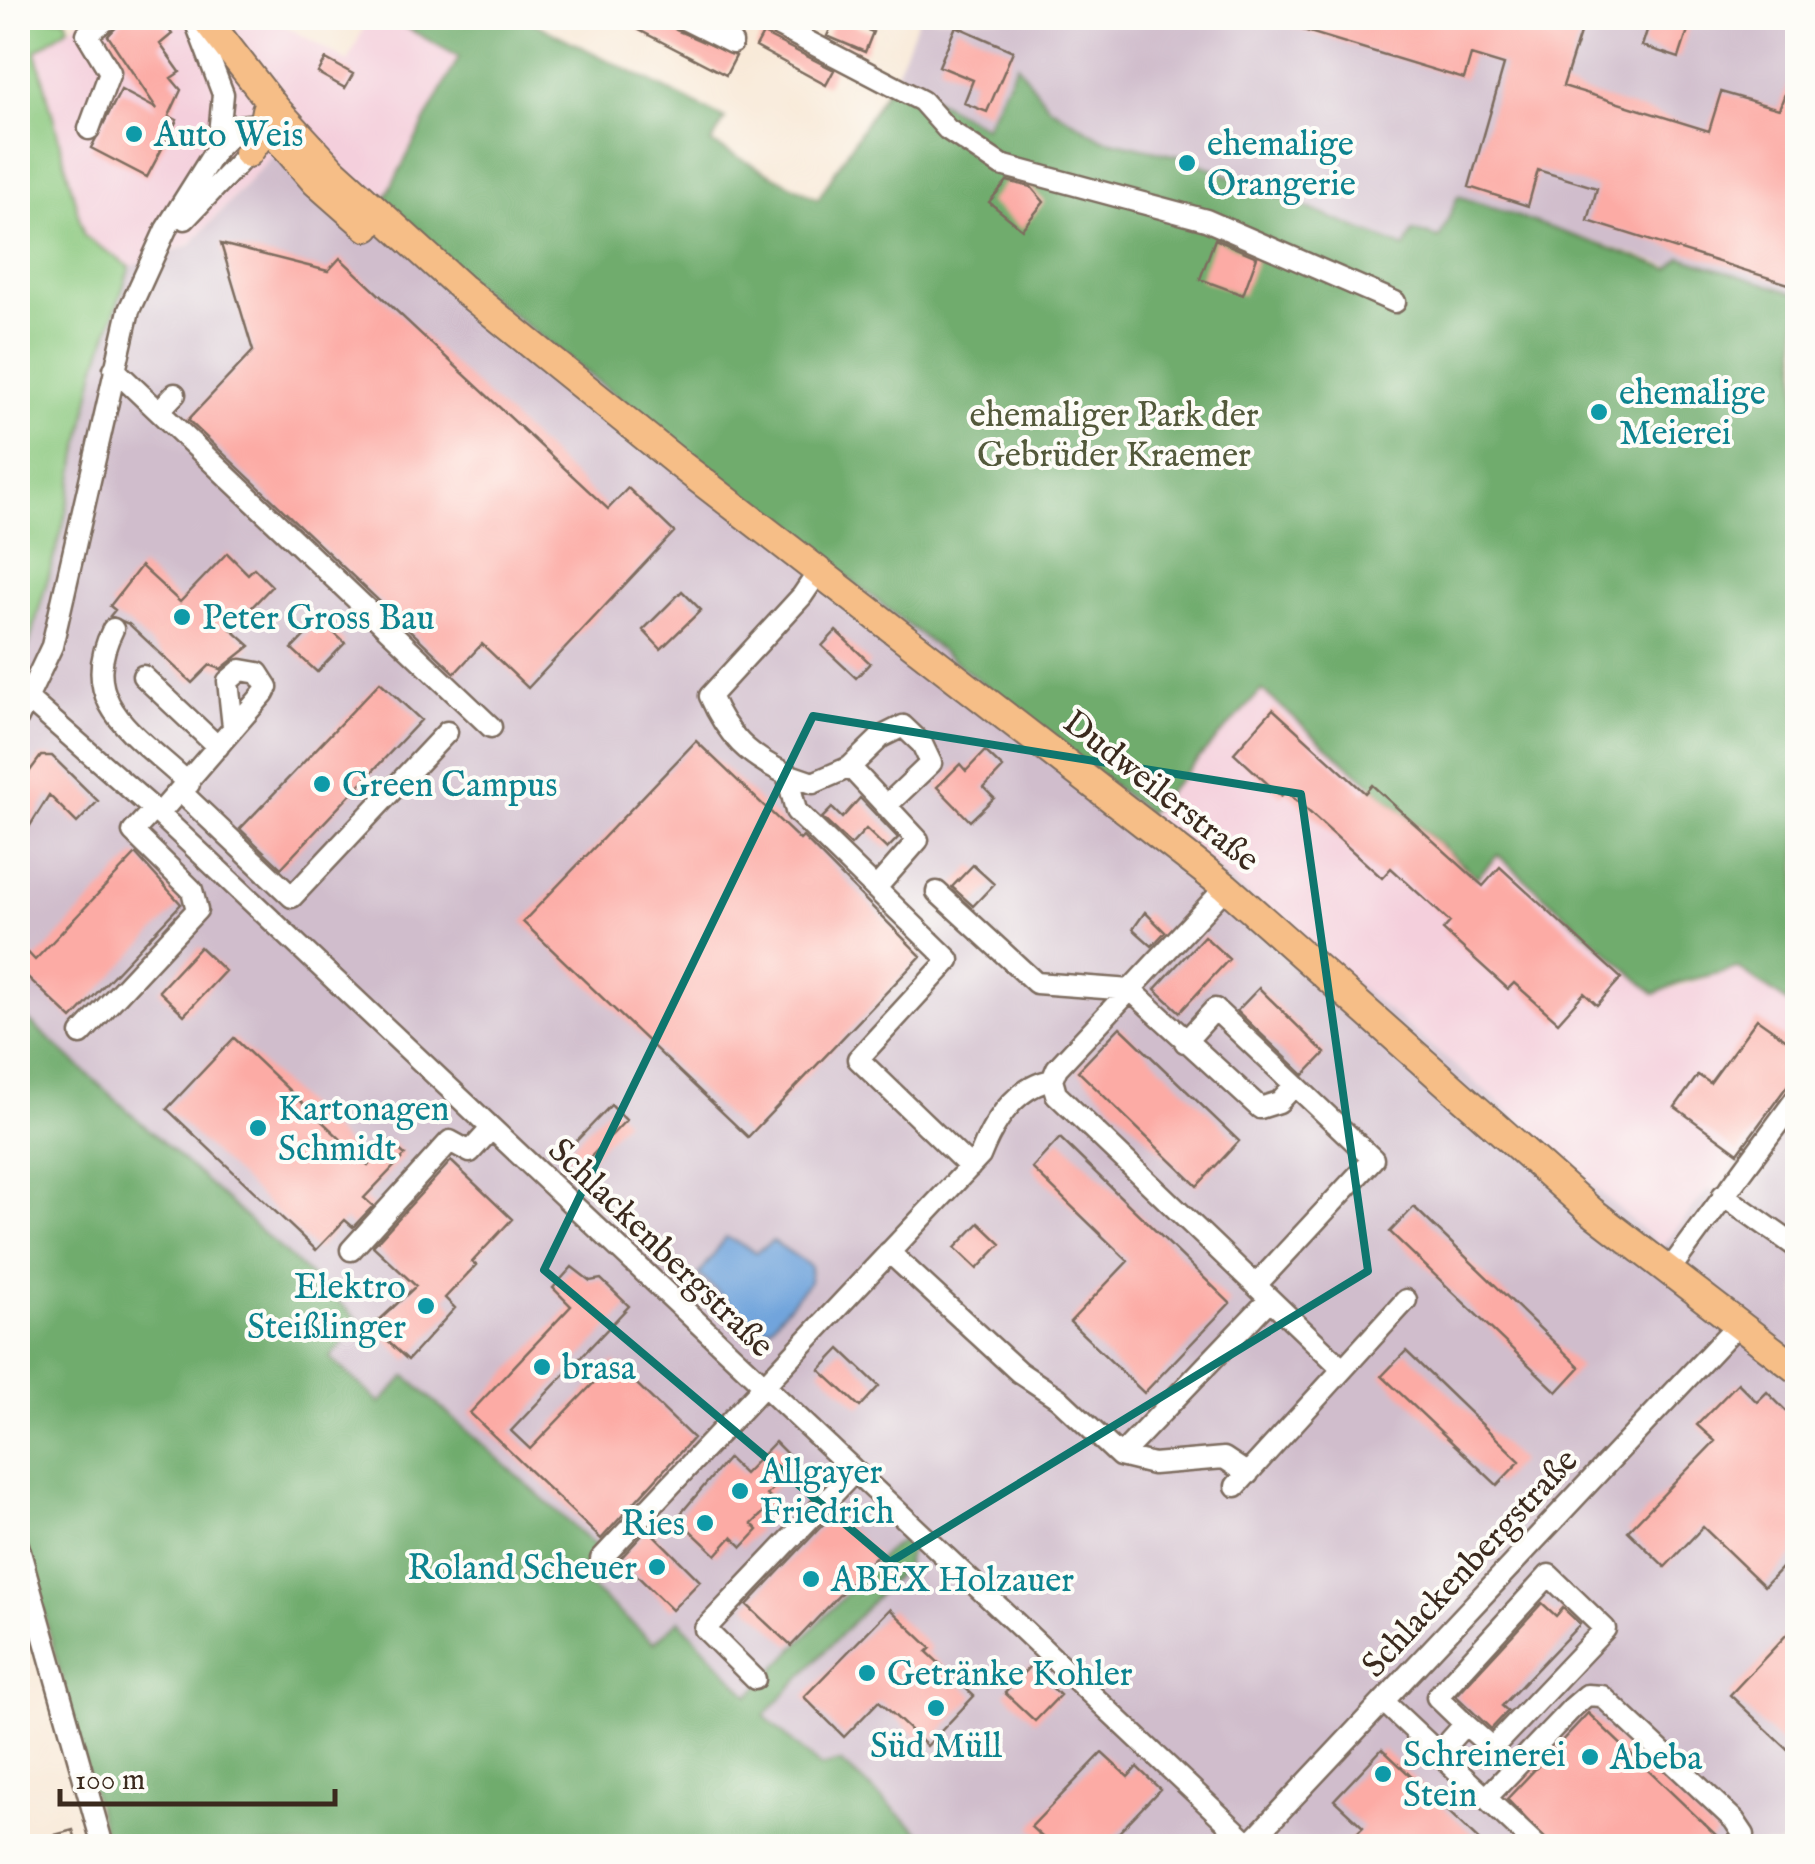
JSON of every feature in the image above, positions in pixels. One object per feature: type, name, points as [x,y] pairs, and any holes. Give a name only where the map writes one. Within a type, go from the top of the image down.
[{"type":"main road","name":"Dudweilerstraße","points":[[194,18],[266,124],[292,154],[369,229],[462,289]]},
{"type":"main road","name":"Dudweilerstraße","points":[[206,18],[262,92],[332,170],[462,289],[1226,886],[1508,1138],[1668,1272],[1798,1370]]},
{"type":"main road","points":[[248,153],[266,124],[262,92]]},
{"type":"main road","name":"Dudweilerstraße","points":[[266,124],[286,134],[380,226],[400,234]]},
{"type":"main road","points":[[248,153],[268,146],[292,154]]},
{"type":"street","points":[[89,128],[110,72],[87,34],[108,18]]},
{"type":"street","points":[[194,18],[223,94],[217,148]]},
{"type":"street","points":[[682,18],[732,43]]},
{"type":"street","points":[[763,18],[922,101],[947,129],[1001,165],[1206,220],[1394,302]]},
{"type":"street","points":[[23,709],[56,630],[129,310],[160,246],[217,148],[240,126],[266,124]]},
{"type":"street","points":[[160,246],[248,153]]},
{"type":"street","points":[[114,368],[490,727]]},
{"type":"street","points":[[159,412],[175,394]]},
{"type":"street","points":[[819,571],[802,596],[710,696],[724,728],[754,758],[812,783],[850,767],[881,738],[903,726],[922,744],[931,763],[886,806]]},
{"type":"street","points":[[112,629],[98,673],[101,694],[292,898],[447,732]]},
{"type":"street","points":[[143,676],[218,746]]},
{"type":"street","name":"Schlackenbergstraße","points":[[23,709],[156,811],[762,1388],[1250,1845],[1737,1325]]},
{"type":"street","points":[[81,1034],[196,910],[192,890],[133,832],[185,788],[233,727]]},
{"type":"street","points":[[850,767],[918,840],[876,888]]},
{"type":"street","points":[[787,774],[796,811],[949,960],[858,1059],[970,1167]]},
{"type":"street","points":[[1226,886],[1057,1068],[1052,1080],[1056,1094],[1343,1369]]},
{"type":"street","points":[[936,892],[1036,983],[1131,990],[1260,1108],[1279,1102],[1295,1085]]},
{"type":"street","points":[[1120,1456],[1373,1160],[1215,1009],[1185,1042]]},
{"type":"street","points":[[601,1559],[970,1167],[998,1119],[1026,1089],[1052,1080]]},
{"type":"street","points":[[1668,1272],[1798,1096]]},
{"type":"street","points":[[351,1250],[450,1140],[470,1152],[491,1129]]},
{"type":"street","points":[[1723,1196],[1798,1248]]},
{"type":"street","points":[[890,1252],[1019,1372],[1058,1398],[1120,1456],[1153,1464],[1224,1458],[1242,1480],[1406,1300]]},
{"type":"street","points":[[755,1679],[705,1629],[853,1473]]},
{"type":"street","points":[[18,1544],[102,1846]]},
{"type":"street","points":[[1549,1575],[1605,1629],[1492,1748],[1465,1724],[1437,1697],[1549,1575]]},
{"type":"street","points":[[1486,1798],[1573,1707],[1588,1695],[1602,1696],[1734,1820],[1744,1835],[1742,1846]]},
{"type":"street","points":[[1383,1701],[1537,1846]]},
{"type":"street","points":[[1439,1753],[1465,1724]]},
{"type":"highlighted area","points":[[813,716],[1301,794],[1368,1271],[890,1562],[544,1270]]},
{"type":"shaded area","points":[[84,18],[272,18],[348,62],[368,18],[389,18],[459,56],[379,210],[300,126],[190,244],[130,267],[84,237],[36,51]]},
{"type":"shaded area","points":[[919,18],[1797,18],[1797,308],[1458,196],[1440,238],[1406,248],[1183,157],[1103,139],[1048,106],[1017,64],[985,127],[894,77]]},
{"type":"shaded area","points":[[300,126],[379,210],[1148,813],[1500,1103],[1662,1247],[1708,1189],[1715,1192],[1797,1081],[1797,1828],[1779,1846],[957,1846],[945,1835],[929,1840],[841,1762],[821,1768],[764,1716],[906,1565],[910,1547],[901,1540],[888,1550],[749,1696],[680,1621],[654,1643],[576,1574],[599,1551],[406,1377],[380,1403],[330,1358],[360,1322],[18,1011],[18,682],[63,526],[96,368],[130,267],[190,245]]},
{"type":"shaded area","points":[[1261,690],[1477,876],[1497,854],[1655,994],[1738,968],[1797,1009],[1797,1081],[1714,1193],[1708,1189],[1663,1248],[1500,1103],[1148,813]]},
{"type":"green space","points":[[18,18],[66,18],[69,27],[36,51],[84,236],[130,267],[96,368],[63,526],[18,682]]},
{"type":"green space","name":"ehemaliger Park der Gebrüder Kraemer","points":[[389,18],[524,18],[725,119],[711,143],[818,199],[894,77],[985,127],[1017,64],[1048,106],[1103,139],[1183,157],[1405,248],[1413,231],[1440,238],[1458,196],[1670,269],[1681,257],[1797,294],[1797,1009],[1738,968],[1679,983],[1655,994],[1498,855],[1477,877],[1262,690],[1148,813],[379,210],[459,57]]},
{"type":"green space","points":[[18,1011],[361,1322],[330,1358],[380,1403],[406,1376],[600,1550],[576,1575],[654,1643],[679,1620],[749,1696],[888,1550],[902,1540],[911,1547],[906,1565],[764,1716],[820,1767],[841,1762],[928,1840],[945,1835],[956,1846],[107,1846],[31,1567],[18,1534]]},
{"type":"water","points":[[726,1237],[756,1252],[773,1241],[810,1266],[810,1281],[770,1327],[758,1329],[699,1275]]},
{"type":"building","points":[[125,18],[160,18],[172,34],[160,44],[180,72],[171,78],[181,90],[169,116],[177,120],[147,177],[91,148],[121,90],[157,109],[108,36]]},
{"type":"building","points":[[646,18],[664,18],[676,30],[736,56],[726,75],[639,30]]},
{"type":"building","points":[[835,18],[873,32],[865,52],[827,36]]},
{"type":"building","points":[[1585,18],[1563,86],[1709,131],[1721,92],[1779,109],[1798,61],[1798,287],[1588,221],[1597,188],[1538,170],[1528,206],[1469,187],[1504,65],[1471,55],[1464,79],[1273,21]]},
{"type":"building","points":[[1651,18],[1692,18],[1679,58],[1642,46]]},
{"type":"building","points":[[956,26],[1013,51],[987,112],[964,103],[973,80],[939,66]]},
{"type":"building","points":[[763,34],[834,70],[826,85],[756,47]]},
{"type":"building","name":"Auto Weis","points":[[326,59],[353,74],[345,88],[318,73]]},
{"type":"building","points":[[1007,181],[1031,187],[1044,202],[1022,229],[989,202]]},
{"type":"building","points":[[1215,239],[1257,257],[1243,295],[1200,279]]},
{"type":"building","points":[[221,244],[328,271],[340,258],[608,509],[628,488],[674,532],[528,688],[482,644],[455,673],[188,420],[253,351]]},
{"type":"building","name":"Peter Gross Bau","points":[[227,553],[248,574],[254,568],[272,586],[231,629],[250,646],[221,669],[210,665],[192,683],[129,624],[110,616],[115,610],[110,606],[141,566],[180,602]]},
{"type":"building","points":[[682,591],[701,610],[661,649],[643,630]]},
{"type":"building","points":[[320,620],[345,643],[317,672],[292,649]]},
{"type":"building","points":[[836,631],[870,663],[856,678],[822,646]]},
{"type":"building","name":"Green Campus","points":[[380,682],[421,720],[281,868],[240,829]]},
{"type":"building","points":[[1273,709],[1365,793],[1372,785],[1483,886],[1500,867],[1621,978],[1597,1005],[1584,993],[1558,1022],[1514,983],[1508,989],[1443,930],[1450,922],[1391,868],[1382,878],[1286,791],[1281,796],[1234,753]]},
{"type":"building","points":[[696,741],[800,840],[803,837],[921,956],[748,1137],[523,922]]},
{"type":"building","points":[[985,751],[1003,768],[984,788],[994,798],[970,821],[937,787],[960,764],[966,771]]},
{"type":"building","points":[[41,756],[52,756],[98,801],[77,823],[49,795],[18,845],[18,787]]},
{"type":"building","points":[[860,798],[898,838],[887,849],[866,829],[851,845],[822,818],[832,808],[842,818]]},
{"type":"building","points":[[136,854],[181,904],[72,1019],[18,968],[18,942],[35,960]]},
{"type":"building","points":[[973,865],[994,884],[973,906],[952,887]]},
{"type":"building","points":[[1145,912],[1165,932],[1152,946],[1133,929]]},
{"type":"building","points":[[1204,936],[1229,959],[1180,1012],[1155,989]]},
{"type":"building","points":[[200,947],[225,971],[184,1015],[159,991]]},
{"type":"building","points":[[1259,988],[1325,1053],[1304,1075],[1237,1011]]},
{"type":"building","points":[[1757,1019],[1798,1048],[1798,1071],[1738,1153],[1675,1107],[1698,1075],[1710,1083]]},
{"type":"building","points":[[1120,1027],[1239,1141],[1197,1186],[1078,1071]]},
{"type":"building","name":"Kartonagen Schmidt","points":[[234,1038],[368,1165],[390,1141],[405,1155],[364,1198],[373,1206],[353,1227],[345,1220],[316,1250],[167,1109]]},
{"type":"building","points":[[611,1105],[626,1120],[580,1168],[565,1153]]},
{"type":"building","points":[[1060,1138],[1230,1303],[1144,1393],[1070,1322],[1128,1261],[1032,1168]]},
{"type":"building","points":[[451,1161],[512,1219],[445,1298],[455,1308],[408,1360],[372,1327],[416,1286],[373,1246]]},
{"type":"building","points":[[1414,1207],[1580,1367],[1557,1392],[1390,1232]]},
{"type":"building","points":[[979,1223],[1001,1244],[977,1269],[955,1248]]},
{"type":"building","points":[[572,1267],[590,1281],[601,1279],[629,1306],[511,1431],[530,1449],[614,1362],[693,1438],[601,1539],[470,1413],[571,1306],[553,1288]]},
{"type":"building","points":[[840,1349],[879,1386],[860,1407],[820,1370]]},
{"type":"building","points":[[1406,1351],[1520,1461],[1497,1485],[1382,1376]]},
{"type":"building","points":[[1738,1383],[1757,1402],[1767,1392],[1789,1414],[1798,1405],[1798,1542],[1792,1548],[1796,1552],[1764,1586],[1703,1527],[1665,1567],[1628,1531],[1715,1441],[1697,1425]]},
{"type":"building","points":[[775,1442],[797,1464],[767,1495],[774,1502],[752,1524],[758,1530],[742,1547],[732,1537],[716,1555],[677,1518],[728,1458],[744,1474]]},
{"type":"building","name":"ABEX Holzauer","points":[[833,1514],[877,1555],[791,1646],[747,1605]]},
{"type":"building","name":"Roland Scheuer","points":[[648,1529],[700,1581],[672,1610],[620,1559]]},
{"type":"building","points":[[1542,1603],[1556,1616],[1563,1608],[1580,1624],[1502,1706],[1508,1711],[1491,1729],[1456,1696]]},
{"type":"building","name":"Getränke Kohler","points":[[890,1609],[931,1648],[927,1652],[974,1696],[927,1746],[879,1701],[844,1737],[804,1697]]},
{"type":"building","points":[[1790,1631],[1798,1638],[1798,1759],[1730,1695]]},
{"type":"building","points":[[1030,1666],[1060,1695],[1035,1721],[1005,1693]]},
{"type":"building","name":"Abeba","points":[[1588,1713],[1716,1835],[1705,1846],[1552,1846],[1507,1799]]},
{"type":"building","name":"Schreinerei Stein","points":[[1382,1749],[1485,1846],[1344,1846],[1363,1827],[1334,1800]]},
{"type":"building","points":[[1102,1753],[1128,1777],[1137,1767],[1160,1789],[1106,1846],[1052,1846],[1031,1827]]},
{"type":"building","points":[[73,1830],[78,1846],[30,1846],[29,1842]]},
{"type":"place","name":"Auto Weis","points":[[134,134]]},
{"type":"place","name":"ehemalige Orangerie","points":[[1187,163]]},
{"type":"place","name":"ehemalige Meierei","points":[[1599,412]]},
{"type":"place","name":"Peter Gross Bau","points":[[182,617]]},
{"type":"place","name":"Green Campus","points":[[322,784]]},
{"type":"place","name":"Kartonagen Schmidt","points":[[258,1128]]},
{"type":"place","name":"Elektro Steißlinger","points":[[426,1306]]},
{"type":"place","name":"brasa","points":[[542,1367]]},
{"type":"place","name":"Allgayer Friedrich","points":[[740,1491]]},
{"type":"place","name":"Ries","points":[[705,1523]]},
{"type":"place","name":"Roland Scheuer","points":[[657,1567]]},
{"type":"place","name":"ABEX Holzauer","points":[[811,1579]]},
{"type":"place","name":"Getränke Kohler","points":[[867,1673]]},
{"type":"place","name":"Süd Müll","points":[[936,1708]]},
{"type":"place","name":"Abeba","points":[[1590,1757]]},
{"type":"place","name":"Schreinerei Stein","points":[[1383,1774]]}]
